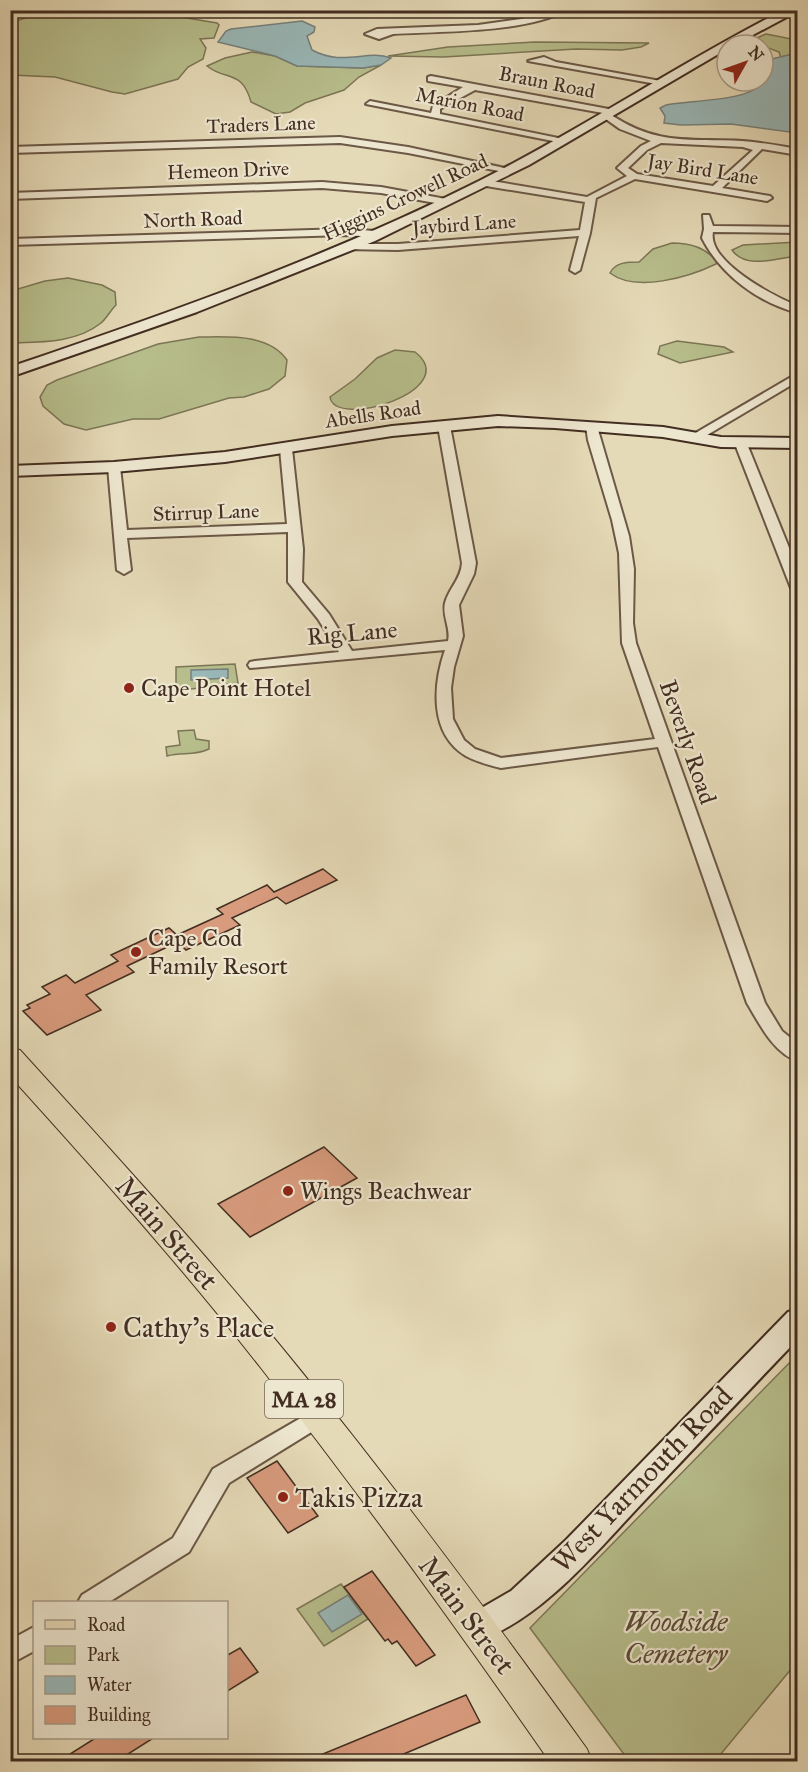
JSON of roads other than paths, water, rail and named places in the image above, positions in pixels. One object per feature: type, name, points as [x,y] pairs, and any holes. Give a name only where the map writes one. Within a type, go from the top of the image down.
[{"type":"main road","points":[[763,12],[788,13],[798,18]]},
{"type":"main road","name":"Higgins Crowell Road","points":[[10,372],[168,318],[346,247],[446,202],[564,140],[662,82],[788,13]]},
{"type":"main road","name":"Abells Road","points":[[10,471],[225,457],[372,434],[498,421],[663,432],[741,444],[798,443]]},
{"type":"main road","name":"Main Street","points":[[10,1057],[204,1275],[318,1417],[478,1627],[573,1761]]},
{"type":"main road","name":"West Yarmouth Road","points":[[478,1627],[522,1601],[577,1550],[798,1320]]},
{"type":"street","points":[[392,32],[500,24],[563,10]]},
{"type":"street","points":[[554,64],[662,82]]},
{"type":"street","name":"Braun Road","points":[[430,79],[609,114],[645,137],[658,141]]},
{"type":"street","name":"Braun Road","points":[[435,115],[436,108],[468,88],[475,87]]},
{"type":"street","name":"Marion Road","points":[[370,104],[564,140]]},
{"type":"street","name":"Traders Lane","points":[[10,150],[340,140],[408,150],[509,170]]},
{"type":"street","points":[[575,270],[585,233],[591,197],[633,176],[622,168],[644,148],[658,141],[755,146],[798,152]]},
{"type":"street","points":[[715,189],[758,150],[755,146]]},
{"type":"street","name":"Jay Bird Lane","points":[[633,176],[767,198]]},
{"type":"street","points":[[486,183],[590,200]]},
{"type":"street","name":"Hemeon Drive","points":[[10,196],[322,185],[381,190],[446,202]]},
{"type":"street","points":[[706,217],[710,247],[739,277],[766,298],[798,310]]},
{"type":"street","points":[[709,229],[798,230]]},
{"type":"street","name":"North Road","points":[[10,242],[345,232],[376,234]]},
{"type":"street","name":"Jaybird Lane","points":[[346,247],[398,247],[585,233]]},
{"type":"street","points":[[693,438],[794,381]]},
{"type":"street","points":[[444,426],[469,563],[465,581],[453,600],[450,615],[456,630],[446,669],[442,702],[456,740],[463,748],[478,757],[501,763],[663,742]]},
{"type":"street","name":"Beverly Road","points":[[592,426],[594,440],[622,529],[627,570],[625,621],[629,643],[756,1003],[776,1035],[798,1055]]},
{"type":"street","points":[[741,444],[798,588]]},
{"type":"street","points":[[286,449],[295,582],[324,617],[347,654]]},
{"type":"street","points":[[114,466],[124,570]]},
{"type":"street","name":"Stirrup Lane","points":[[120,534],[293,528]]},
{"type":"street","name":"Rig Lane","points":[[255,665],[453,645]]},
{"type":"street","points":[[92,1601],[181,1545],[221,1476],[318,1417]]},
{"type":"street","points":[[10,1653],[33,1639]]},
{"type":"water","points":[[302,21],[315,27],[314,32],[307,36],[312,50],[324,55],[344,58],[373,55],[391,58],[381,65],[363,68],[297,66],[275,56],[218,42],[226,31],[231,29]]},
{"type":"water","points":[[797,53],[797,133],[731,124],[664,123],[665,116],[660,108],[666,105],[734,97],[747,93],[775,93],[775,58]]},
{"type":"water","points":[[228,669],[228,678],[191,680],[191,670]]},
{"type":"water","points":[[348,1595],[362,1614],[332,1632],[318,1613]]},
{"type":"place","name":"Cape Point Hotel","points":[[129,688]]},
{"type":"place","name":"Cape Cod Family Resort","points":[[136,952]]},
{"type":"place","name":"Wings Beachwear","points":[[288,1191]]},
{"type":"place","name":"Cathy's Place","points":[[111,1327]]},
{"type":"place","name":"Takis Pizza","points":[[283,1497]]},
{"type":"park label","name":"Woodside Cemetery","points":[[676,1637]]}]
